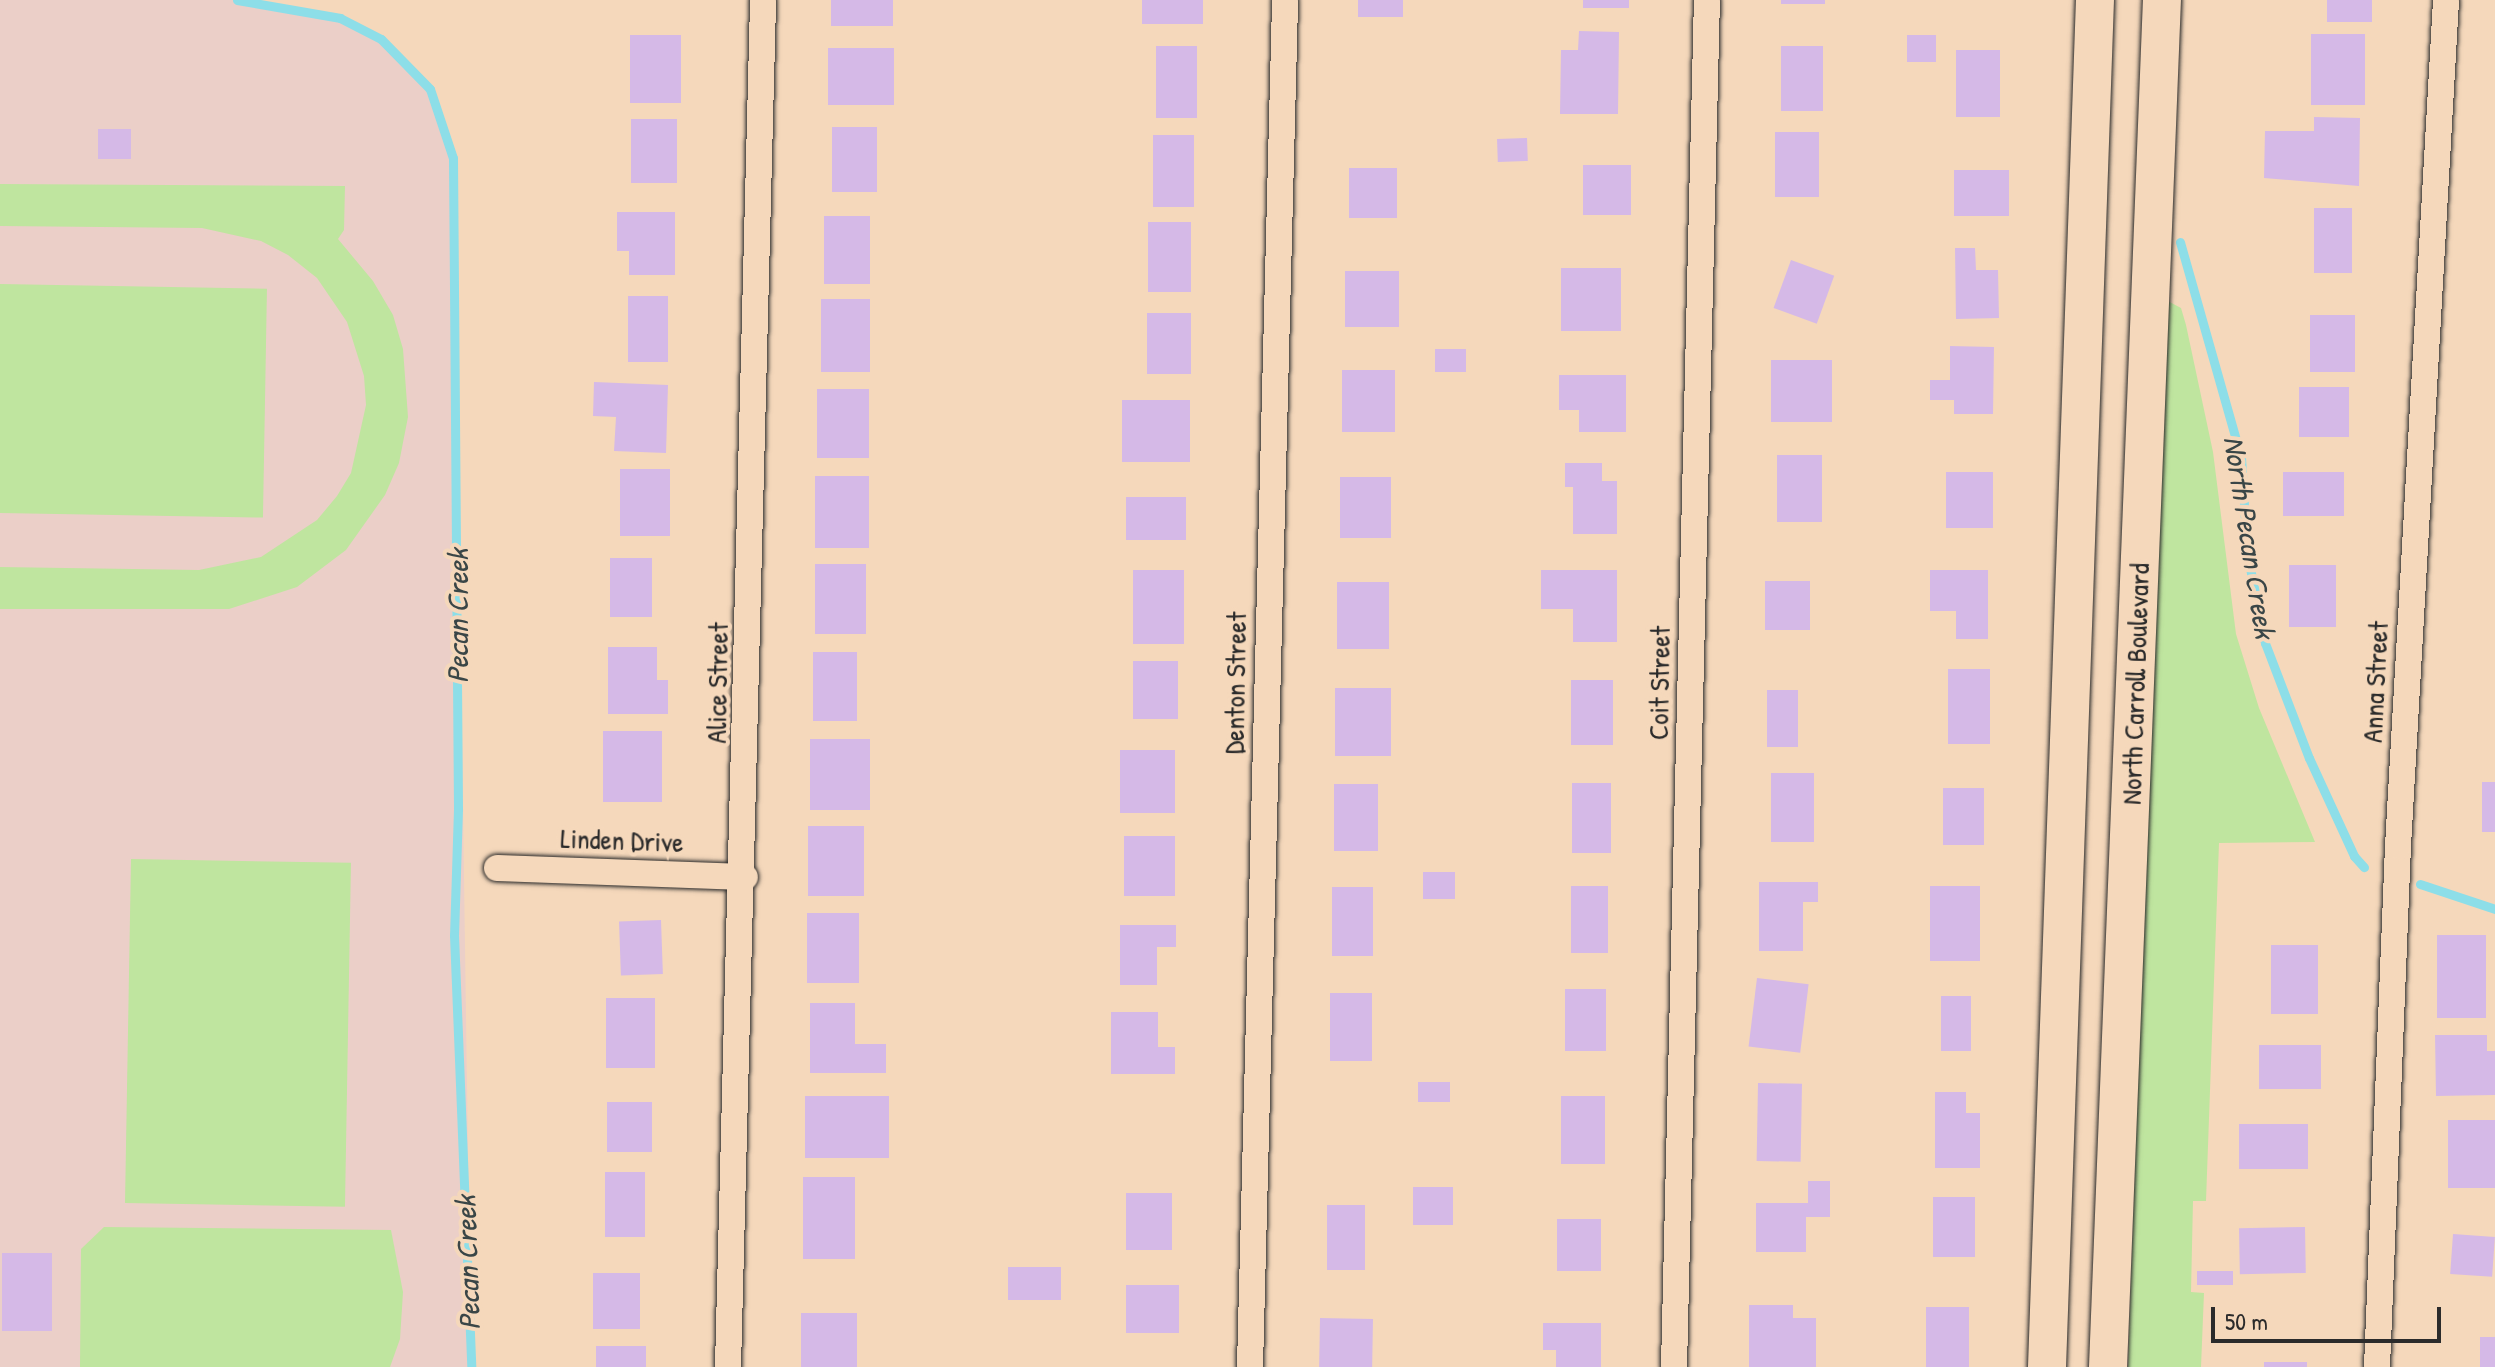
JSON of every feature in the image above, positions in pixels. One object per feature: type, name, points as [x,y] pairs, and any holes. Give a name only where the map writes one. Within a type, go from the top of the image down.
[{"type":"main road","points":[[2047,1367],[2095,0]]},
{"type":"main road","name":"North Carroll Boulevard","points":[[2108,1367],[2162,0]]},
{"type":"street","name":"Alice Street","points":[[728,1367],[745,877],[763,0]]},
{"type":"street","name":"Denton Street","points":[[1250,1367],[1285,0]]},
{"type":"street","name":"Coit Street","points":[[1674,1367],[1707,0]]},
{"type":"street","name":"Anna Street","points":[[2377,1367],[2397,877],[2446,0]]},
{"type":"street","name":"Linden Drive","points":[[497,868],[745,877]]},
{"type":"shaded area","points":[[0,0],[236,0],[340,18],[381,39],[415,70],[430,89],[449,136],[454,174],[471,1367],[0,1367]]},
{"type":"green space","points":[[0,184],[345,186],[344,230],[338,239],[373,281],[393,315],[403,349],[408,417],[399,463],[385,495],[346,550],[297,587],[229,609],[0,609],[0,567],[199,570],[261,557],[317,520],[337,496],[351,473],[366,405],[364,376],[347,322],[317,278],[288,255],[261,241],[202,228],[0,226]]},
{"type":"green space","points":[[0,284],[267,289],[263,518],[0,513]]},
{"type":"green space","points":[[2164,299],[2181,308],[2186,325],[2213,452],[2236,634],[2259,708],[2315,842],[2219,843],[2206,1201],[2193,1201],[2191,1292],[2204,1293],[2201,1367],[2128,1367]]},
{"type":"green space","points":[[131,859],[351,863],[345,1207],[125,1203]]},
{"type":"green space","points":[[104,1227],[391,1230],[403,1292],[400,1339],[390,1367],[80,1367],[81,1249]]},
{"type":"building","points":[[831,0],[893,0],[893,26],[831,26]]},
{"type":"building","points":[[1142,0],[1203,0],[1203,24],[1142,24]]},
{"type":"building","points":[[1358,0],[1403,0],[1403,17],[1358,17]]},
{"type":"building","points":[[1583,0],[1629,0],[1629,8],[1583,8]]},
{"type":"building","points":[[1781,0],[1825,0],[1825,4],[1781,4]]},
{"type":"building","points":[[2327,0],[2372,0],[2372,22],[2327,22]]},
{"type":"building","points":[[1579,31],[1619,32],[1618,114],[1560,114],[1561,50],[1578,50]]},
{"type":"building","points":[[2311,34],[2365,34],[2365,105],[2311,105]]},
{"type":"building","points":[[630,35],[681,35],[681,103],[630,103]]},
{"type":"building","points":[[1907,35],[1936,35],[1936,62],[1907,62]]},
{"type":"building","points":[[1156,46],[1197,46],[1197,118],[1156,118]]},
{"type":"building","points":[[1781,46],[1823,46],[1823,111],[1781,111]]},
{"type":"building","points":[[828,48],[894,48],[894,105],[828,105]]},
{"type":"building","points":[[1956,50],[2000,50],[2000,117],[1956,117]]},
{"type":"building","points":[[2314,117],[2360,118],[2359,186],[2264,178],[2265,131],[2314,131]]},
{"type":"building","points":[[631,119],[677,119],[677,183],[631,183]]},
{"type":"building","points":[[832,127],[877,127],[877,192],[832,192]]},
{"type":"building","points":[[98,129],[131,129],[131,159],[98,159]]},
{"type":"building","points":[[1775,132],[1819,132],[1819,197],[1775,197]]},
{"type":"building","points":[[1153,135],[1194,135],[1194,207],[1153,207]]},
{"type":"building","points":[[1527,138],[1528,161],[1498,162],[1497,139]]},
{"type":"building","points":[[1583,165],[1631,165],[1631,215],[1583,215]]},
{"type":"building","points":[[1349,168],[1397,168],[1397,218],[1349,218]]},
{"type":"building","points":[[1954,170],[2009,170],[2009,216],[1954,216]]},
{"type":"building","points":[[2314,208],[2352,208],[2352,273],[2314,273]]},
{"type":"building","points":[[617,212],[675,212],[675,275],[629,275],[629,251],[617,251]]},
{"type":"building","points":[[824,216],[870,216],[870,284],[824,284]]},
{"type":"building","points":[[1148,222],[1191,222],[1191,292],[1148,292]]},
{"type":"building","points":[[1955,248],[1975,248],[1976,270],[1998,270],[1999,318],[1956,319]]},
{"type":"building","points":[[1791,260],[1834,276],[1817,324],[1774,308]]},
{"type":"building","points":[[1561,268],[1621,268],[1621,331],[1561,331]]},
{"type":"building","points":[[1345,271],[1399,271],[1399,327],[1345,327]]},
{"type":"building","points":[[628,296],[668,296],[668,362],[628,362]]},
{"type":"building","points":[[821,299],[870,299],[870,372],[821,372]]},
{"type":"building","points":[[1147,313],[1191,313],[1191,374],[1147,374]]},
{"type":"building","points":[[2310,315],[2355,315],[2355,372],[2310,372]]},
{"type":"building","points":[[1950,346],[1994,347],[1993,414],[1954,414],[1954,400],[1930,400],[1930,380],[1950,380]]},
{"type":"building","points":[[1435,349],[1466,349],[1466,372],[1435,372]]},
{"type":"building","points":[[1771,360],[1832,360],[1832,422],[1771,422]]},
{"type":"building","points":[[1342,370],[1395,370],[1395,432],[1342,432]]},
{"type":"building","points":[[1559,375],[1626,375],[1626,432],[1579,432],[1579,410],[1559,410]]},
{"type":"building","points":[[594,382],[668,385],[666,453],[614,451],[616,417],[593,416]]},
{"type":"building","points":[[2299,387],[2349,387],[2349,437],[2299,437]]},
{"type":"building","points":[[817,389],[869,389],[869,458],[817,458]]},
{"type":"building","points":[[1122,400],[1190,400],[1190,462],[1122,462]]},
{"type":"building","points":[[1777,455],[1822,455],[1822,522],[1777,522]]},
{"type":"building","points":[[1565,463],[1602,463],[1602,481],[1617,481],[1617,534],[1573,534],[1573,487],[1565,487]]},
{"type":"building","points":[[620,469],[670,469],[670,536],[620,536]]},
{"type":"building","points":[[1946,472],[1993,472],[1993,528],[1946,528]]},
{"type":"building","points":[[2283,472],[2344,472],[2344,516],[2283,516]]},
{"type":"building","points":[[815,476],[869,476],[869,548],[815,548]]},
{"type":"building","points":[[1340,477],[1391,477],[1391,538],[1340,538]]},
{"type":"building","points":[[1126,497],[1186,497],[1186,540],[1126,540]]},
{"type":"building","points":[[610,558],[652,558],[652,617],[610,617]]},
{"type":"building","points":[[815,564],[866,564],[866,634],[815,634]]},
{"type":"building","points":[[2289,565],[2336,565],[2336,627],[2289,627]]},
{"type":"building","points":[[1133,570],[1184,570],[1184,644],[1133,644]]},
{"type":"building","points":[[1541,570],[1617,570],[1617,642],[1573,642],[1573,609],[1541,609]]},
{"type":"building","points":[[1930,570],[1988,570],[1988,639],[1956,639],[1956,611],[1930,611]]},
{"type":"building","points":[[1765,581],[1810,581],[1810,630],[1765,630]]},
{"type":"building","points":[[1337,582],[1389,582],[1389,649],[1337,649]]},
{"type":"building","points":[[608,647],[657,647],[657,680],[668,680],[668,714],[608,714]]},
{"type":"building","points":[[813,652],[857,652],[857,721],[813,721]]},
{"type":"building","points":[[1133,661],[1178,661],[1178,719],[1133,719]]},
{"type":"building","points":[[1948,669],[1990,669],[1990,744],[1948,744]]},
{"type":"building","points":[[1571,680],[1613,680],[1613,745],[1571,745]]},
{"type":"building","points":[[1335,688],[1391,688],[1391,756],[1335,756]]},
{"type":"building","points":[[1767,690],[1798,690],[1798,747],[1767,747]]},
{"type":"building","points":[[603,731],[662,731],[662,802],[603,802]]},
{"type":"building","points":[[810,739],[870,739],[870,810],[810,810]]},
{"type":"building","points":[[1120,750],[1175,750],[1175,813],[1120,813]]},
{"type":"building","points":[[1771,773],[1814,773],[1814,842],[1771,842]]},
{"type":"building","points":[[2482,782],[2495,782],[2495,832],[2482,832]]},
{"type":"building","points":[[1572,783],[1611,783],[1611,853],[1572,853]]},
{"type":"building","points":[[1334,784],[1378,784],[1378,851],[1334,851]]},
{"type":"building","points":[[1943,788],[1984,788],[1984,845],[1943,845]]},
{"type":"building","points":[[808,826],[864,826],[864,896],[808,896]]},
{"type":"building","points":[[1124,836],[1175,836],[1175,896],[1124,896]]},
{"type":"building","points":[[1423,872],[1455,872],[1455,899],[1423,899]]},
{"type":"building","points":[[1759,882],[1818,882],[1818,902],[1803,902],[1803,951],[1759,951]]},
{"type":"building","points":[[1571,886],[1608,886],[1608,953],[1571,953]]},
{"type":"building","points":[[1930,886],[1980,886],[1980,961],[1930,961]]},
{"type":"building","points":[[1332,887],[1373,887],[1373,956],[1332,956]]},
{"type":"building","points":[[807,913],[859,913],[859,983],[807,983]]},
{"type":"building","points":[[661,920],[663,974],[621,975],[619,921]]},
{"type":"building","points":[[1120,925],[1176,925],[1176,947],[1157,947],[1157,985],[1120,985]]},
{"type":"building","points":[[2437,935],[2486,935],[2486,1018],[2437,1018]]},
{"type":"building","points":[[2271,945],[2318,945],[2318,1014],[2271,1014]]},
{"type":"building","points":[[1757,978],[1809,984],[1800,1053],[1749,1046]]},
{"type":"building","points":[[1565,989],[1606,989],[1606,1051],[1565,1051]]},
{"type":"building","points":[[1330,993],[1372,993],[1372,1061],[1330,1061]]},
{"type":"building","points":[[1941,996],[1971,996],[1971,1051],[1941,1051]]},
{"type":"building","points":[[606,998],[655,998],[655,1068],[606,1068]]},
{"type":"building","points":[[810,1003],[855,1003],[855,1044],[886,1044],[886,1073],[810,1073]]},
{"type":"building","points":[[1111,1012],[1158,1012],[1158,1047],[1175,1047],[1175,1074],[1111,1074]]},
{"type":"building","points":[[2435,1035],[2487,1035],[2487,1051],[2495,1051],[2495,1095],[2436,1096]]},
{"type":"building","points":[[2259,1045],[2321,1045],[2321,1089],[2259,1089]]},
{"type":"building","points":[[1418,1082],[1450,1082],[1450,1102],[1418,1102]]},
{"type":"building","points":[[1758,1083],[1802,1084],[1801,1162],[1757,1161]]},
{"type":"building","points":[[1935,1092],[1966,1092],[1966,1113],[1980,1113],[1980,1168],[1935,1168]]},
{"type":"building","points":[[805,1096],[889,1096],[889,1158],[805,1158]]},
{"type":"building","points":[[1561,1096],[1605,1096],[1605,1164],[1561,1164]]},
{"type":"building","points":[[607,1102],[652,1102],[652,1152],[607,1152]]},
{"type":"building","points":[[2448,1120],[2495,1120],[2495,1188],[2448,1188]]},
{"type":"building","points":[[2239,1124],[2308,1124],[2308,1169],[2239,1169]]},
{"type":"building","points":[[605,1172],[645,1172],[645,1237],[605,1237]]},
{"type":"building","points":[[803,1177],[855,1177],[855,1259],[803,1259]]},
{"type":"building","points":[[1808,1181],[1830,1181],[1830,1217],[1806,1217],[1806,1252],[1756,1252],[1756,1203],[1808,1203]]},
{"type":"building","points":[[1413,1187],[1453,1187],[1453,1225],[1413,1225]]},
{"type":"building","points":[[1126,1193],[1172,1193],[1172,1250],[1126,1250]]},
{"type":"building","points":[[1933,1197],[1975,1197],[1975,1257],[1933,1257]]},
{"type":"building","points":[[1327,1205],[1365,1205],[1365,1270],[1327,1270]]},
{"type":"building","points":[[1557,1219],[1601,1219],[1601,1271],[1557,1271]]},
{"type":"building","points":[[2305,1227],[2306,1273],[2240,1274],[2239,1228]]},
{"type":"building","points":[[2453,1234],[2495,1237],[2492,1277],[2450,1274]]},
{"type":"building","points":[[2,1253],[52,1253],[52,1331],[2,1331]]},
{"type":"building","points":[[1008,1267],[1061,1267],[1061,1300],[1008,1300]]},
{"type":"building","points":[[2197,1271],[2233,1271],[2233,1285],[2197,1285]]},
{"type":"building","points":[[593,1273],[640,1273],[640,1329],[593,1329]]},
{"type":"building","points":[[1126,1285],[1179,1285],[1179,1333],[1126,1333]]},
{"type":"building","points":[[1749,1305],[1793,1305],[1793,1318],[1816,1318],[1816,1367],[1749,1367]]},
{"type":"building","points":[[1926,1307],[1969,1307],[1969,1367],[1926,1367]]},
{"type":"building","points":[[801,1313],[857,1313],[857,1367],[801,1367]]},
{"type":"building","points":[[1320,1318],[1373,1319],[1372,1367],[1319,1367]]},
{"type":"building","points":[[1543,1323],[1601,1323],[1601,1367],[1556,1367],[1556,1350],[1543,1350]]},
{"type":"building","points":[[2480,1337],[2495,1337],[2495,1367],[2480,1367]]},
{"type":"building","points":[[596,1346],[646,1346],[646,1367],[596,1367]]},
{"type":"building","points":[[2264,1362],[2307,1362],[2307,1367],[2264,1367]]},
{"type":"waterway","name":"Pecan Creek","points":[[237,0],[340,18],[381,39],[430,89],[453,158],[458,809],[454,935],[471,1367]]},
{"type":"waterway","name":"North Pecan Creek","points":[[2180,242],[2241,457],[2247,553],[2265,643],[2309,758],[2354,856],[2364,867]]},
{"type":"waterway","name":"North Pecan Creek","points":[[2420,884],[2495,909]]}]
